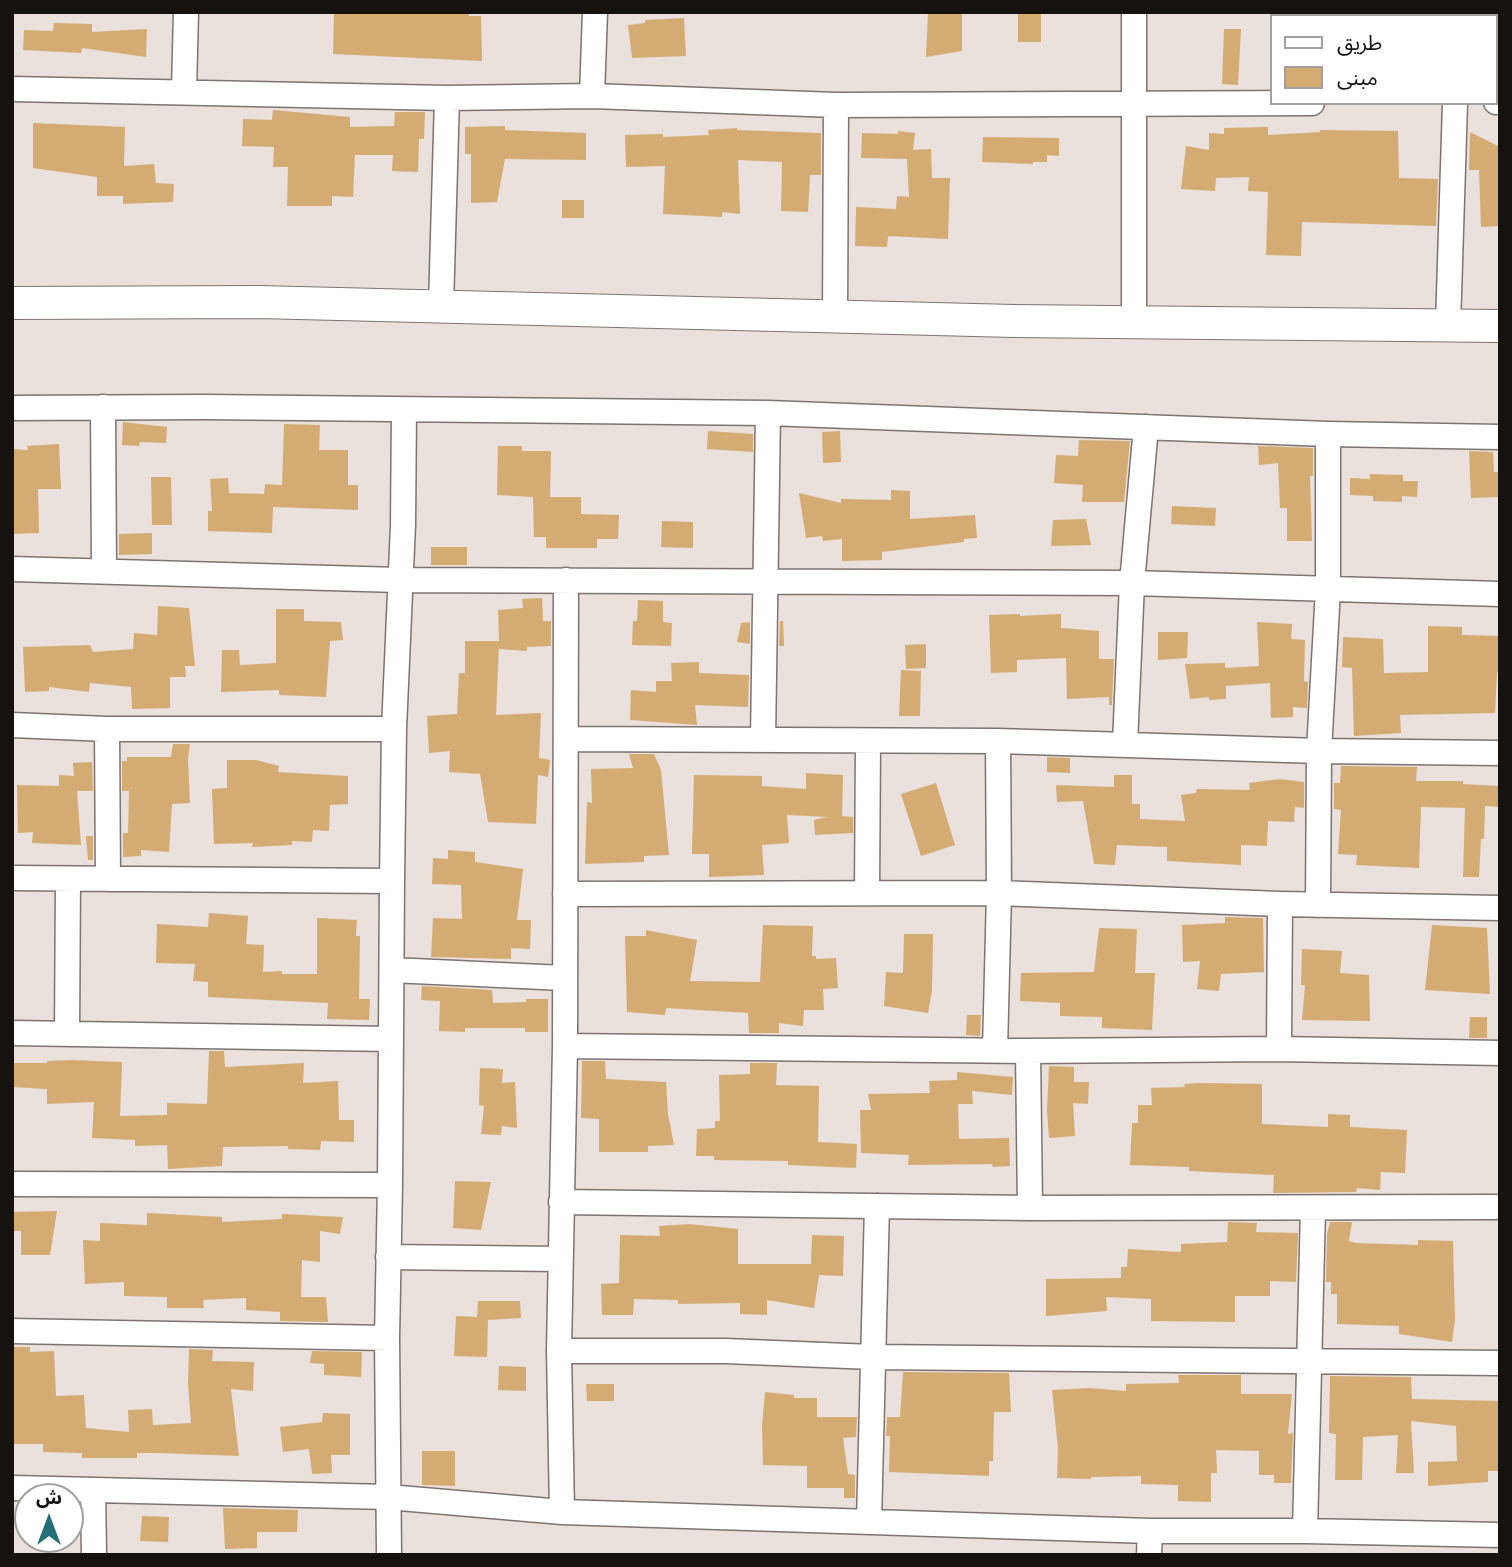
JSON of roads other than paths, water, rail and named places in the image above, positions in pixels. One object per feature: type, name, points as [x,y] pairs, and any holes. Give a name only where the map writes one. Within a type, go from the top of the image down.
[{"type":"street","points":[[184,91],[186,12]]},
{"type":"street","points":[[592,96],[595,12]]},
{"type":"street","points":[[1134,12],[1134,321]]},
{"type":"street","points":[[12,89],[447,98],[592,96],[836,105],[1270,104]]},
{"type":"street","points":[[441,306],[447,98]]},
{"type":"street","points":[[835,316],[836,105]]},
{"type":"street","points":[[1448,326],[1455,105]]},
{"type":"street","points":[[12,303],[259,302],[835,316],[1500,326]]},
{"type":"street","points":[[103,407],[104,571]]},
{"type":"street","points":[[12,408],[768,413],[1500,437]]},
{"type":"street","points":[[389,1555],[387,1338],[392,881],[404,410]]},
{"type":"street","points":[[763,740],[768,413]]},
{"type":"street","points":[[1125,744],[1132,583],[1146,427]]},
{"type":"street","points":[[1318,905],[1320,751],[1328,589],[1328,433]]},
{"type":"street","points":[[12,569],[400,580],[1132,583],[1500,594]]},
{"type":"street","points":[[562,1512],[559,1351],[568,739],[566,580]]},
{"type":"street","points":[[12,725],[107,729],[394,729]]},
{"type":"street","points":[[107,729],[108,879]]},
{"type":"street","points":[[568,739],[998,741],[1320,751],[1500,753]]},
{"type":"street","points":[[995,1050],[999,893],[998,741]]},
{"type":"street","points":[[867,893],[868,742]]},
{"type":"street","points":[[12,878],[392,881]]},
{"type":"street","points":[[67,1034],[68,879]]},
{"type":"street","points":[[565,894],[999,893],[1280,904],[1500,908]]},
{"type":"street","points":[[1279,1049],[1280,904]]},
{"type":"street","points":[[392,970],[564,978]]},
{"type":"street","points":[[12,1033],[391,1039]]},
{"type":"street","points":[[565,1045],[1028,1051],[1279,1049],[1500,1053]]},
{"type":"street","points":[[1028,1051],[1030,1208]]},
{"type":"street","points":[[12,1184],[390,1185]]},
{"type":"street","points":[[561,1202],[1030,1208],[1500,1208]]},
{"type":"street","points":[[869,1522],[877,1206]]},
{"type":"street","points":[[1305,1531],[1313,1208]]},
{"type":"street","points":[[388,1257],[561,1259]]},
{"type":"street","points":[[12,1331],[387,1338]]},
{"type":"street","points":[[559,1351],[725,1351],[872,1357],[1500,1363]]},
{"type":"street","points":[[12,1488],[388,1497],[562,1512],[869,1522],[1149,1543],[1305,1531],[1474,1545],[1500,1535]]},
{"type":"street","points":[[93,1490],[94,1555]]}]
